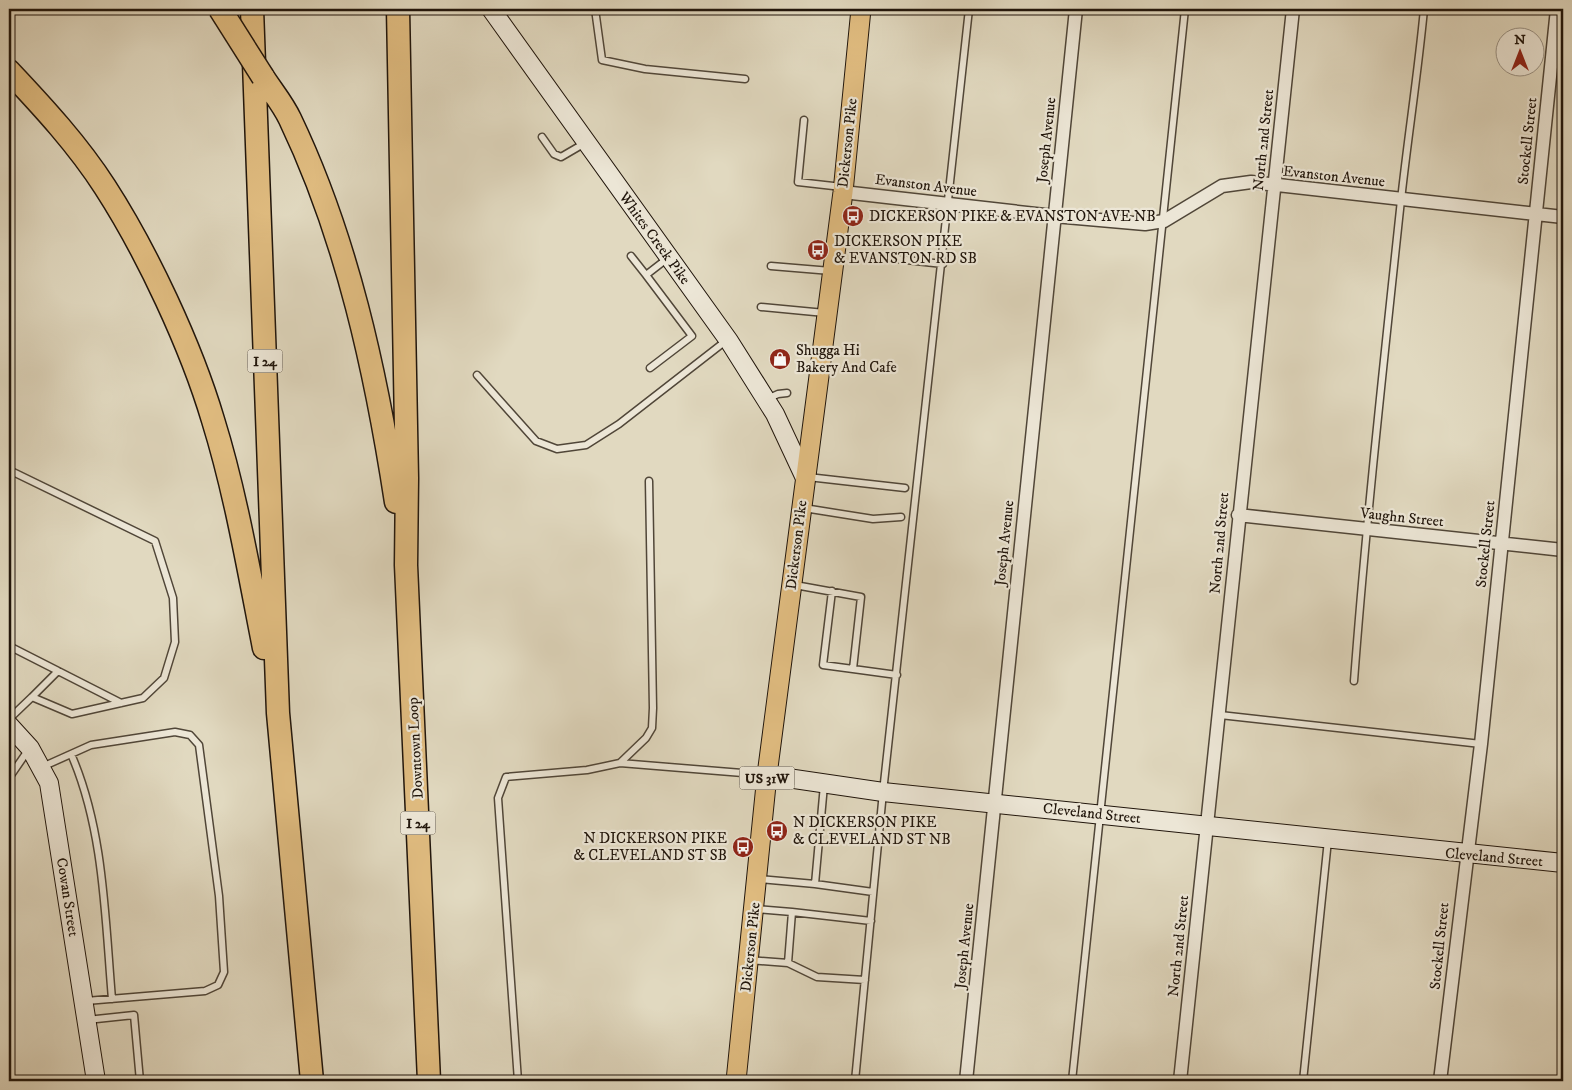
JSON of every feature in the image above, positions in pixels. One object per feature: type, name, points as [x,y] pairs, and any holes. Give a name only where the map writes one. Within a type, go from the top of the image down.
[{"type":"highway","points":[[220,9],[289,117],[330,212],[365,343],[388,450],[406,565]]},
{"type":"highway","name":"I 24","points":[[252,9],[278,713],[312,1081]]},
{"type":"highway","name":"I 24","points":[[398,9],[407,468],[406,565]]},
{"type":"highway","points":[[9,71],[52,117],[105,186],[148,264],[183,339],[213,418],[230,479],[278,713]]},
{"type":"highway","name":"Downtown Loop","points":[[406,565],[430,1081]]},
{"type":"main road","name":"Dickerson Pike","points":[[736,1081],[767,775],[804,476],[843,190],[861,9]]},
{"type":"street","name":"Whites Creek Pike","points":[[491,9],[728,339],[766,399],[804,476]]},
{"type":"street","name":"Joseph Avenue","points":[[966,1081],[1076,9]]},
{"type":"street","name":"North 2nd Street","points":[[1180,1081],[1220,715],[1238,515],[1293,9]]},
{"type":"street","name":"Stockell Street","points":[[1440,1081],[1481,744],[1557,9]]},
{"type":"street","name":"Evanston Avenue","points":[[843,190],[1054,216],[1146,224],[1164,221],[1222,186],[1251,182],[1563,217]]},
{"type":"street","name":"Vaughn Street","points":[[1238,515],[1563,550]]},
{"type":"street","name":"Cowan Street","points":[[9,725],[30,748],[49,783],[96,1081]]},
{"type":"street","name":"Cleveland Street","points":[[767,775],[883,792],[1466,855],[1563,863]]},
{"type":"lane","points":[[595,9],[602,60],[645,69],[744,79]]},
{"type":"lane","points":[[855,1081],[883,792],[943,264],[969,9]]},
{"type":"lane","points":[[1072,1081],[1185,9]]},
{"type":"lane","points":[[1354,682],[1365,529],[1401,199],[1417,85],[1424,9]]},
{"type":"lane","points":[[804,120],[798,182],[843,190]]},
{"type":"lane","points":[[542,137],[554,154],[561,157],[570,154],[587,142]]},
{"type":"lane","points":[[631,256],[692,336],[650,368]]},
{"type":"lane","points":[[646,275],[669,257]]},
{"type":"lane","points":[[888,258],[943,264]]},
{"type":"lane","points":[[771,266],[832,271]]},
{"type":"lane","points":[[761,307],[826,313]]},
{"type":"lane","points":[[477,375],[536,442],[557,448],[586,445],[619,424],[728,339]]},
{"type":"lane","points":[[766,399],[778,394],[787,393]]},
{"type":"lane","points":[[9,470],[155,541],[173,598],[175,642],[164,678],[143,698],[72,714],[32,697]]},
{"type":"lane","points":[[804,476],[906,488]]},
{"type":"lane","points":[[620,763],[646,738],[652,728],[649,481]]},
{"type":"lane","points":[[800,507],[873,519],[901,517]]},
{"type":"lane","points":[[791,584],[861,597],[853,669]]},
{"type":"lane","points":[[832,592],[823,665],[896,675]]},
{"type":"lane","points":[[9,646],[121,703]]},
{"type":"lane","points":[[9,719],[58,671]]},
{"type":"lane","points":[[1220,715],[1481,744]]},
{"type":"lane","points":[[40,767],[91,745],[176,732],[190,735],[199,746],[219,896],[224,972],[218,985],[205,991],[84,1002]]},
{"type":"lane","points":[[9,778],[30,748]]},
{"type":"lane","points":[[71,754],[83,781],[95,825],[112,998]]},
{"type":"lane","name":"Cleveland Street","points":[[518,1081],[498,798],[506,777],[587,770],[620,763],[767,775]]},
{"type":"lane","points":[[815,884],[824,783]]},
{"type":"lane","points":[[1303,1081],[1328,839]]},
{"type":"lane","points":[[757,879],[874,892]]},
{"type":"lane","points":[[754,909],[871,921]]},
{"type":"lane","points":[[788,963],[792,912]]},
{"type":"lane","points":[[749,960],[788,963],[817,977],[865,980]]},
{"type":"lane","points":[[87,1020],[134,1015],[140,1081]]},
{"type":"place","name":"DICKERSON PIKE & EVANSTON AVE NB","points":[[853,216]]},
{"type":"place","name":"DICKERSON PIKE & EVANSTON RD SB","points":[[818,250]]},
{"type":"place","name":"Shugga Hi Bakery And Cafe","points":[[780,359]]},
{"type":"place","name":"N DICKERSON PIKE & CLEVELAND ST NB","points":[[777,831]]},
{"type":"place","name":"N DICKERSON PIKE & CLEVELAND ST SB","points":[[743,847]]}]
